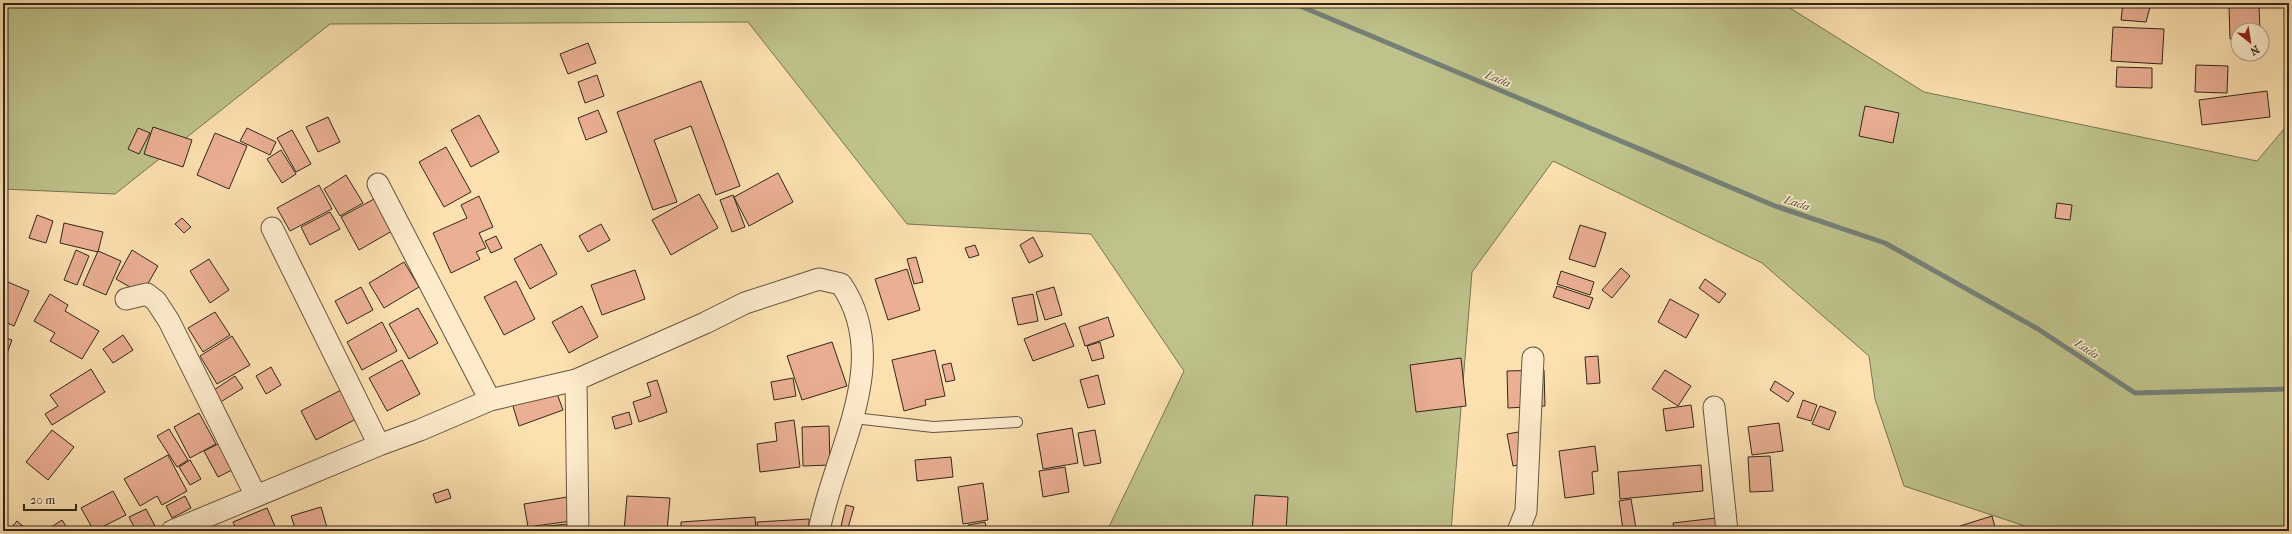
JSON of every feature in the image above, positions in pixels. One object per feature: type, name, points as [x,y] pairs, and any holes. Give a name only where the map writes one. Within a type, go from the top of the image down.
[{"type":"street","points":[[378,184],[490,400]]},
{"type":"street","points":[[272,228],[379,444]]},
{"type":"street","points":[[172,531],[379,444],[420,430],[490,400],[576,380],[705,323],[745,303],[819,279],[841,284],[852,301],[860,332],[862,369],[854,418],[823,510],[819,531]]},
{"type":"street","points":[[126,299],[147,294],[156,301],[169,321],[256,496]]},
{"type":"street","points":[[1518,531],[1526,511],[1533,358]]},
{"type":"street","points":[[576,380],[578,531]]},
{"type":"street","points":[[1714,407],[1727,531]]},
{"type":"lane","points":[[854,418],[933,427],[1017,422]]},
{"type":"green space","points":[[3,3],[1782,3],[1924,92],[2257,161],[2289,123],[2289,531],[2040,531],[1904,486],[1875,399],[1869,356],[1762,263],[1553,161],[1472,272],[1451,531],[1107,531],[1184,371],[1091,234],[907,224],[748,22],[330,24],[115,194],[3,189]]},
{"type":"building","points":[[2123,3],[2151,3],[2146,22],[2121,20]]},
{"type":"building","points":[[2259,6],[2260,22],[2230,22],[2230,39],[2229,7]]},
{"type":"building","points":[[2113,27],[2164,29],[2162,64],[2111,61]]},
{"type":"building","points":[[588,43],[596,63],[568,74],[560,54]]},
{"type":"building","points":[[2196,65],[2228,66],[2227,93],[2195,92]]},
{"type":"building","points":[[2117,67],[2152,68],[2152,88],[2116,87]]},
{"type":"building","points":[[597,75],[604,96],[585,103],[578,82]]},
{"type":"building","points":[[701,81],[740,186],[716,195],[691,126],[654,140],[677,202],[653,210],[617,112]]},
{"type":"building","points":[[2267,91],[2270,117],[2202,125],[2199,100]]},
{"type":"building","points":[[1865,106],[1899,113],[1893,143],[1859,136]]},
{"type":"building","points":[[598,110],[607,132],[586,140],[578,118]]},
{"type":"building","points":[[479,115],[499,152],[471,167],[451,130]]},
{"type":"building","points":[[328,117],[340,142],[318,152],[306,127]]},
{"type":"building","points":[[153,127],[192,140],[183,167],[144,154]]},
{"type":"building","points":[[138,128],[150,133],[139,154],[128,149]]},
{"type":"building","points":[[247,128],[276,142],[270,155],[240,141]]},
{"type":"building","points":[[292,130],[311,164],[296,172],[277,138]]},
{"type":"building","points":[[215,133],[247,146],[229,189],[197,175]]},
{"type":"building","points":[[446,147],[471,192],[444,207],[419,162]]},
{"type":"building","points":[[281,150],[296,174],[282,183],[267,159]]},
{"type":"building","points":[[778,173],[793,202],[749,226],[734,197]]},
{"type":"building","points":[[346,175],[363,203],[340,216],[324,189]]},
{"type":"building","points":[[319,185],[332,209],[290,231],[277,208]]},
{"type":"building","points":[[699,194],[718,228],[671,255],[652,220]]},
{"type":"building","points":[[733,195],[745,227],[732,232],[720,200]]},
{"type":"building","points":[[479,196],[493,227],[479,233],[486,248],[476,252],[480,259],[451,273],[433,233],[467,218],[461,205]]},
{"type":"building","points":[[374,199],[392,231],[359,250],[341,217]]},
{"type":"building","points":[[2057,203],[2072,205],[2070,220],[2055,218]]},
{"type":"building","points":[[330,212],[340,229],[310,245],[301,227]]},
{"type":"building","points":[[37,215],[53,221],[46,243],[29,238]]},
{"type":"building","points":[[182,218],[191,227],[184,233],[175,224]]},
{"type":"building","points":[[64,223],[103,232],[98,252],[60,243]]},
{"type":"building","points":[[601,224],[610,240],[588,252],[579,236]]},
{"type":"building","points":[[1580,225],[1606,233],[1595,267],[1569,259]]},
{"type":"building","points":[[496,236],[502,248],[491,253],[485,241]]},
{"type":"building","points":[[1033,237],[1043,256],[1029,263],[1020,245]]},
{"type":"building","points":[[541,244],[557,274],[530,289],[514,259]]},
{"type":"building","points":[[975,245],[979,255],[969,258],[965,248]]},
{"type":"building","points":[[76,250],[89,256],[77,285],[64,280]]},
{"type":"building","points":[[132,250],[158,266],[142,294],[116,279]]},
{"type":"building","points":[[98,251],[121,261],[106,295],[83,285]]},
{"type":"building","points":[[916,257],[923,282],[914,284],[907,259]]},
{"type":"building","points":[[209,259],[229,290],[210,303],[190,271]]},
{"type":"building","points":[[404,262],[419,287],[384,308],[369,283]]},
{"type":"building","points":[[1621,268],[1630,276],[1612,298],[1602,290]]},
{"type":"building","points":[[907,269],[920,310],[888,320],[875,279]]},
{"type":"building","points":[[635,270],[645,299],[602,315],[591,285]]},
{"type":"building","points":[[1561,271],[1594,282],[1590,295],[1557,284]]},
{"type":"building","points":[[1705,279],[1726,294],[1719,303],[1699,288]]},
{"type":"building","points":[[3,280],[29,291],[14,326],[3,321]]},
{"type":"building","points":[[516,281],[535,319],[504,335],[484,297]]},
{"type":"building","points":[[1557,286],[1593,298],[1589,309],[1553,297]]},
{"type":"building","points":[[361,287],[373,310],[347,324],[335,301]]},
{"type":"building","points":[[1054,287],[1062,315],[1045,320],[1036,292]]},
{"type":"building","points":[[50,294],[68,305],[65,311],[99,331],[82,359],[50,341],[55,333],[34,321]]},
{"type":"building","points":[[1033,294],[1038,321],[1018,325],[1012,298]]},
{"type":"building","points":[[1670,299],[1699,315],[1686,338],[1658,322]]},
{"type":"building","points":[[582,306],[598,337],[569,353],[552,322]]},
{"type":"building","points":[[418,308],[438,343],[409,359],[389,324]]},
{"type":"building","points":[[215,312],[230,335],[203,352],[188,328]]},
{"type":"building","points":[[1108,317],[1114,336],[1085,346],[1079,327]]},
{"type":"building","points":[[382,322],[397,351],[362,370],[347,342]]},
{"type":"building","points":[[1065,323],[1074,346],[1033,361],[1024,339]]},
{"type":"building","points":[[123,335],[133,350],[113,363],[103,349]]},
{"type":"building","points":[[232,336],[250,365],[217,384],[200,356]]},
{"type":"building","points":[[3,337],[12,340],[3,364]]},
{"type":"building","points":[[832,342],[847,386],[802,400],[787,356]]},
{"type":"building","points":[[1100,342],[1104,358],[1092,361],[1087,346]]},
{"type":"building","points":[[935,350],[945,396],[925,400],[926,405],[904,411],[892,360]]},
{"type":"building","points":[[1598,356],[1600,383],[1587,384],[1585,357]]},
{"type":"building","points":[[1461,358],[1466,406],[1416,412],[1410,365]]},
{"type":"building","points":[[402,360],[420,394],[387,411],[369,378]]},
{"type":"building","points":[[951,363],[955,380],[946,382],[942,365]]},
{"type":"building","points":[[271,367],[281,385],[266,394],[256,376]]},
{"type":"building","points":[[91,369],[105,392],[52,425],[45,414],[58,406],[50,395]]},
{"type":"building","points":[[1544,370],[1545,406],[1508,408],[1507,371]]},
{"type":"building","points":[[1665,370],[1691,386],[1678,406],[1652,389]]},
{"type":"building","points":[[1098,375],[1105,404],[1088,408],[1080,380]]},
{"type":"building","points":[[235,376],[243,388],[219,403],[211,392]]},
{"type":"building","points":[[793,378],[796,396],[774,400],[771,382]]},
{"type":"building","points":[[657,380],[667,412],[639,422],[633,402],[651,396],[647,383]]},
{"type":"building","points":[[1775,381],[1794,393],[1788,402],[1770,390]]},
{"type":"building","points":[[555,388],[563,410],[519,426],[512,403]]},
{"type":"building","points":[[341,390],[356,419],[316,440],[301,411]]},
{"type":"building","points":[[1803,400],[1817,405],[1811,421],[1797,417]]},
{"type":"building","points":[[1691,405],[1694,427],[1666,431],[1663,409]]},
{"type":"building","points":[[1820,406],[1836,412],[1829,430],[1812,424]]},
{"type":"building","points":[[629,412],[632,424],[615,429],[612,417]]},
{"type":"building","points":[[199,413],[216,444],[190,458],[174,427]]},
{"type":"building","points":[[794,420],[800,467],[760,472],[757,444],[777,441],[775,423]]},
{"type":"building","points":[[1779,423],[1783,451],[1752,455],[1748,427]]},
{"type":"building","points":[[829,426],[830,465],[803,466],[802,427]]},
{"type":"building","points":[[1072,428],[1078,463],[1043,469],[1037,434]]},
{"type":"building","points":[[169,429],[188,460],[177,467],[157,436]]},
{"type":"building","points":[[52,430],[74,447],[48,480],[26,462]]},
{"type":"building","points":[[1095,430],[1101,463],[1084,466],[1078,433]]},
{"type":"building","points":[[1530,430],[1536,462],[1513,466],[1507,434]]},
{"type":"building","points":[[222,442],[236,468],[218,477],[204,451]]},
{"type":"building","points":[[1595,446],[1598,471],[1592,472],[1594,494],[1565,498],[1559,451]]},
{"type":"building","points":[[168,455],[187,491],[162,505],[157,496],[140,506],[124,479]]},
{"type":"building","points":[[1770,456],[1773,491],[1750,492],[1748,457]]},
{"type":"building","points":[[951,457],[953,477],[917,481],[915,460]]},
{"type":"building","points":[[190,460],[201,479],[190,485],[179,467]]},
{"type":"building","points":[[1701,465],[1703,491],[1620,499],[1618,472]]},
{"type":"building","points":[[1065,467],[1069,492],[1043,497],[1039,471]]},
{"type":"building","points":[[983,483],[988,520],[963,524],[958,487]]},
{"type":"building","points":[[448,489],[451,498],[436,503],[433,494]]},
{"type":"building","points":[[113,491],[126,515],[94,531],[81,508]]},
{"type":"building","points":[[1255,495],[1288,497],[1286,531],[1252,531]]},
{"type":"building","points":[[185,496],[191,508],[172,518],[166,506]]},
{"type":"building","points":[[627,496],[670,498],[667,531],[624,531]]},
{"type":"building","points":[[567,497],[571,521],[528,527],[524,504]]},
{"type":"building","points":[[1631,499],[1636,528],[1623,530],[1619,501]]},
{"type":"building","points":[[846,505],[854,507],[848,528],[841,526]]},
{"type":"building","points":[[321,507],[328,531],[296,531],[291,516]]},
{"type":"building","points":[[267,508],[277,531],[237,531],[233,522]]},
{"type":"building","points":[[146,509],[155,526],[146,531],[136,531],[129,517]]},
{"type":"building","points":[[1992,516],[1996,531],[1962,531],[1960,526]]},
{"type":"building","points":[[755,517],[756,531],[681,531],[681,522]]},
{"type":"building","points":[[1716,518],[1717,531],[1674,531],[1673,523]]},
{"type":"building","points":[[809,519],[809,531],[758,531],[757,522]]},
{"type":"building","points":[[62,520],[69,531],[45,531]]},
{"type":"building","points":[[17,521],[24,527],[21,531],[8,531]]},
{"type":"building","points":[[985,522],[987,531],[969,531],[968,525]]},
{"type":"building","points":[[567,524],[568,531],[528,531],[528,528]]},
{"type":"waterway","name":"Lada","points":[[1293,3],[1775,206],[1885,243],[2038,329],[2135,393],[2289,389]]}]
